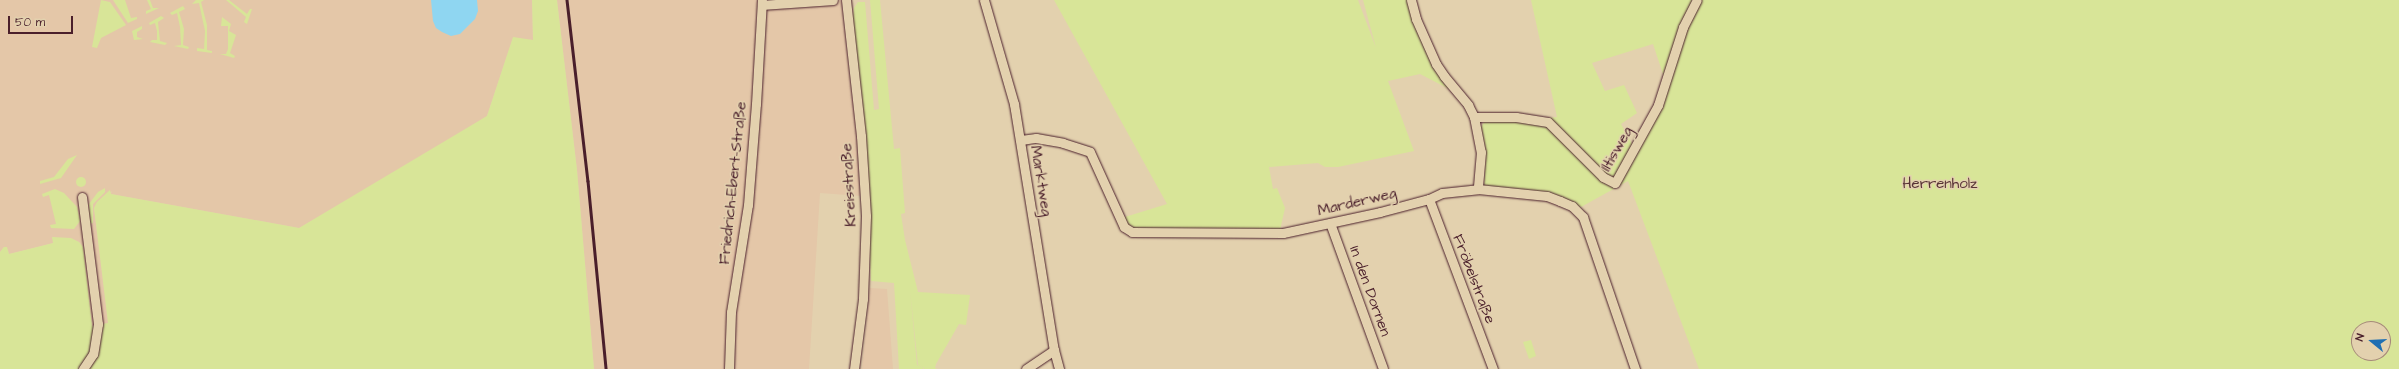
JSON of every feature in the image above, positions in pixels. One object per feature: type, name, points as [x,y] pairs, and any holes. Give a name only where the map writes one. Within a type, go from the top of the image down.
[{"type":"street","points":[[762,3],[833,0]]},
{"type":"street","name":"Kreisstraße","points":[[846,0],[860,136],[866,216],[863,299],[854,369]]},
{"type":"street","name":"Marktweg","points":[[984,0],[1014,104],[1054,350],[1060,369]]},
{"type":"street","points":[[1410,0],[1416,19],[1436,64],[1468,105],[1474,117],[1481,152],[1478,189]]},
{"type":"street","name":"Iltisweg","points":[[1474,117],[1516,117],[1548,122],[1603,177],[1615,183],[1658,104],[1683,27],[1697,0]]},
{"type":"street","name":"Friedrich-Ebert-Straße","points":[[729,369],[732,312],[748,197],[762,3]]},
{"type":"street","name":"Marderweg","points":[[1020,140],[1036,138],[1063,143],[1090,152],[1124,227],[1132,232],[1283,233],[1429,199],[1442,193],[1478,189],[1546,196],[1572,206],[1583,217],[1635,369]]},
{"type":"street","points":[[82,197],[98,324],[97,339],[92,354],[83,369]]},
{"type":"street","name":"Fröbelstraße","points":[[1429,199],[1493,369]]},
{"type":"street","name":"In den Dornen","points":[[1330,223],[1383,369]]},
{"type":"street","points":[[1026,369],[1054,350]]},
{"type":"shaded area","points":[[0,0],[532,0],[533,40],[513,38],[487,116],[407,168],[299,228],[111,194],[112,191],[94,208],[109,323],[92,326],[81,244],[79,242],[52,237],[54,243],[9,254],[7,248],[4,247],[0,252]]},
{"type":"shaded area","points":[[557,0],[843,0],[858,136],[860,196],[820,193],[809,369],[594,369],[577,170]]},
{"type":"shaded area","points":[[870,288],[887,289],[893,369],[862,369]]},
{"type":"green space","points":[[101,0],[110,2],[126,25],[101,38],[97,48],[92,47]]},
{"type":"green space","points":[[113,0],[125,0],[131,18],[137,17],[137,19],[128,23]]},
{"type":"green space","points":[[147,0],[150,0],[153,8],[159,8],[146,14],[146,11],[151,9]]},
{"type":"green space","points":[[196,0],[204,0],[201,2],[207,25],[207,50],[212,51],[212,53],[197,51],[197,48],[204,49],[205,31],[199,3],[192,4]]},
{"type":"green space","points":[[226,0],[229,0],[247,14],[250,9],[252,9],[247,24],[244,22],[246,17]]},
{"type":"green space","points":[[532,0],[557,0],[577,170],[594,369],[0,369],[0,252],[4,247],[7,247],[9,254],[53,243],[52,237],[71,238],[79,242],[83,247],[92,326],[108,323],[94,208],[97,202],[110,190],[111,194],[299,228],[487,116],[513,37],[533,40]]},
{"type":"green space","points":[[870,0],[880,0],[894,149],[900,148],[905,213],[901,214],[905,240],[918,292],[970,295],[966,325],[959,324],[936,364],[935,368],[937,369],[924,369],[924,367],[923,369],[899,369],[894,283],[871,281],[868,213],[852,26],[854,8],[858,2],[865,2],[874,110],[879,109]],"holes":[[[910,291],[918,365],[924,367],[917,365]]]},
{"type":"green space","points":[[1054,0],[1358,0],[1376,48],[1363,0],[1409,0],[1453,91],[1420,74],[1388,81],[1414,151],[1338,167],[1325,167],[1318,163],[1269,167],[1273,189],[1277,188],[1285,208],[1280,230],[1136,229],[1128,226],[1125,217],[1167,204]]},
{"type":"green space","name":"Herrenholz","points":[[1531,0],[2399,0],[2399,369],[1699,369],[1628,181],[1581,207],[1564,199],[1484,187],[1486,151],[1481,127],[1485,121],[1516,122],[1557,117]],"holes":[[[1653,44],[1667,86],[1636,151],[1621,124],[1637,113],[1624,85],[1605,91],[1592,63]]]},
{"type":"green space","points":[[183,6],[185,9],[179,12],[184,29],[183,45],[189,47],[188,49],[174,46],[181,45],[180,27],[177,13],[172,15],[170,13]]},
{"type":"green space","points":[[161,16],[164,18],[158,22],[160,41],[167,43],[165,45],[150,42],[152,40],[157,40],[157,31],[155,23],[150,25],[149,23]]},
{"type":"green space","points":[[222,17],[231,24],[229,31],[236,35],[230,53],[235,56],[234,58],[220,54],[226,54],[228,49],[228,26],[221,26]]},
{"type":"green space","points":[[142,26],[142,29],[137,32],[137,37],[143,39],[134,40],[132,31]]},
{"type":"green space","points":[[77,155],[61,178],[40,184],[40,181],[54,177],[68,159]]},
{"type":"green space","points":[[79,177],[83,177],[85,178],[85,186],[79,187],[76,184],[76,180]]},
{"type":"green space","points":[[105,188],[105,192],[93,204],[93,223],[90,224],[89,204],[98,192]]},
{"type":"green space","points":[[55,189],[64,193],[77,207],[80,221],[74,229],[51,228],[50,225],[56,224],[49,195],[43,197],[42,194]]},
{"type":"green space","points":[[1531,340],[1536,356],[1529,359],[1523,342]]},
{"type":"water","points":[[431,0],[477,0],[478,11],[475,19],[460,34],[451,36],[436,28],[433,21]]},
{"type":"railway","points":[[567,0],[588,181],[606,369]]}]
